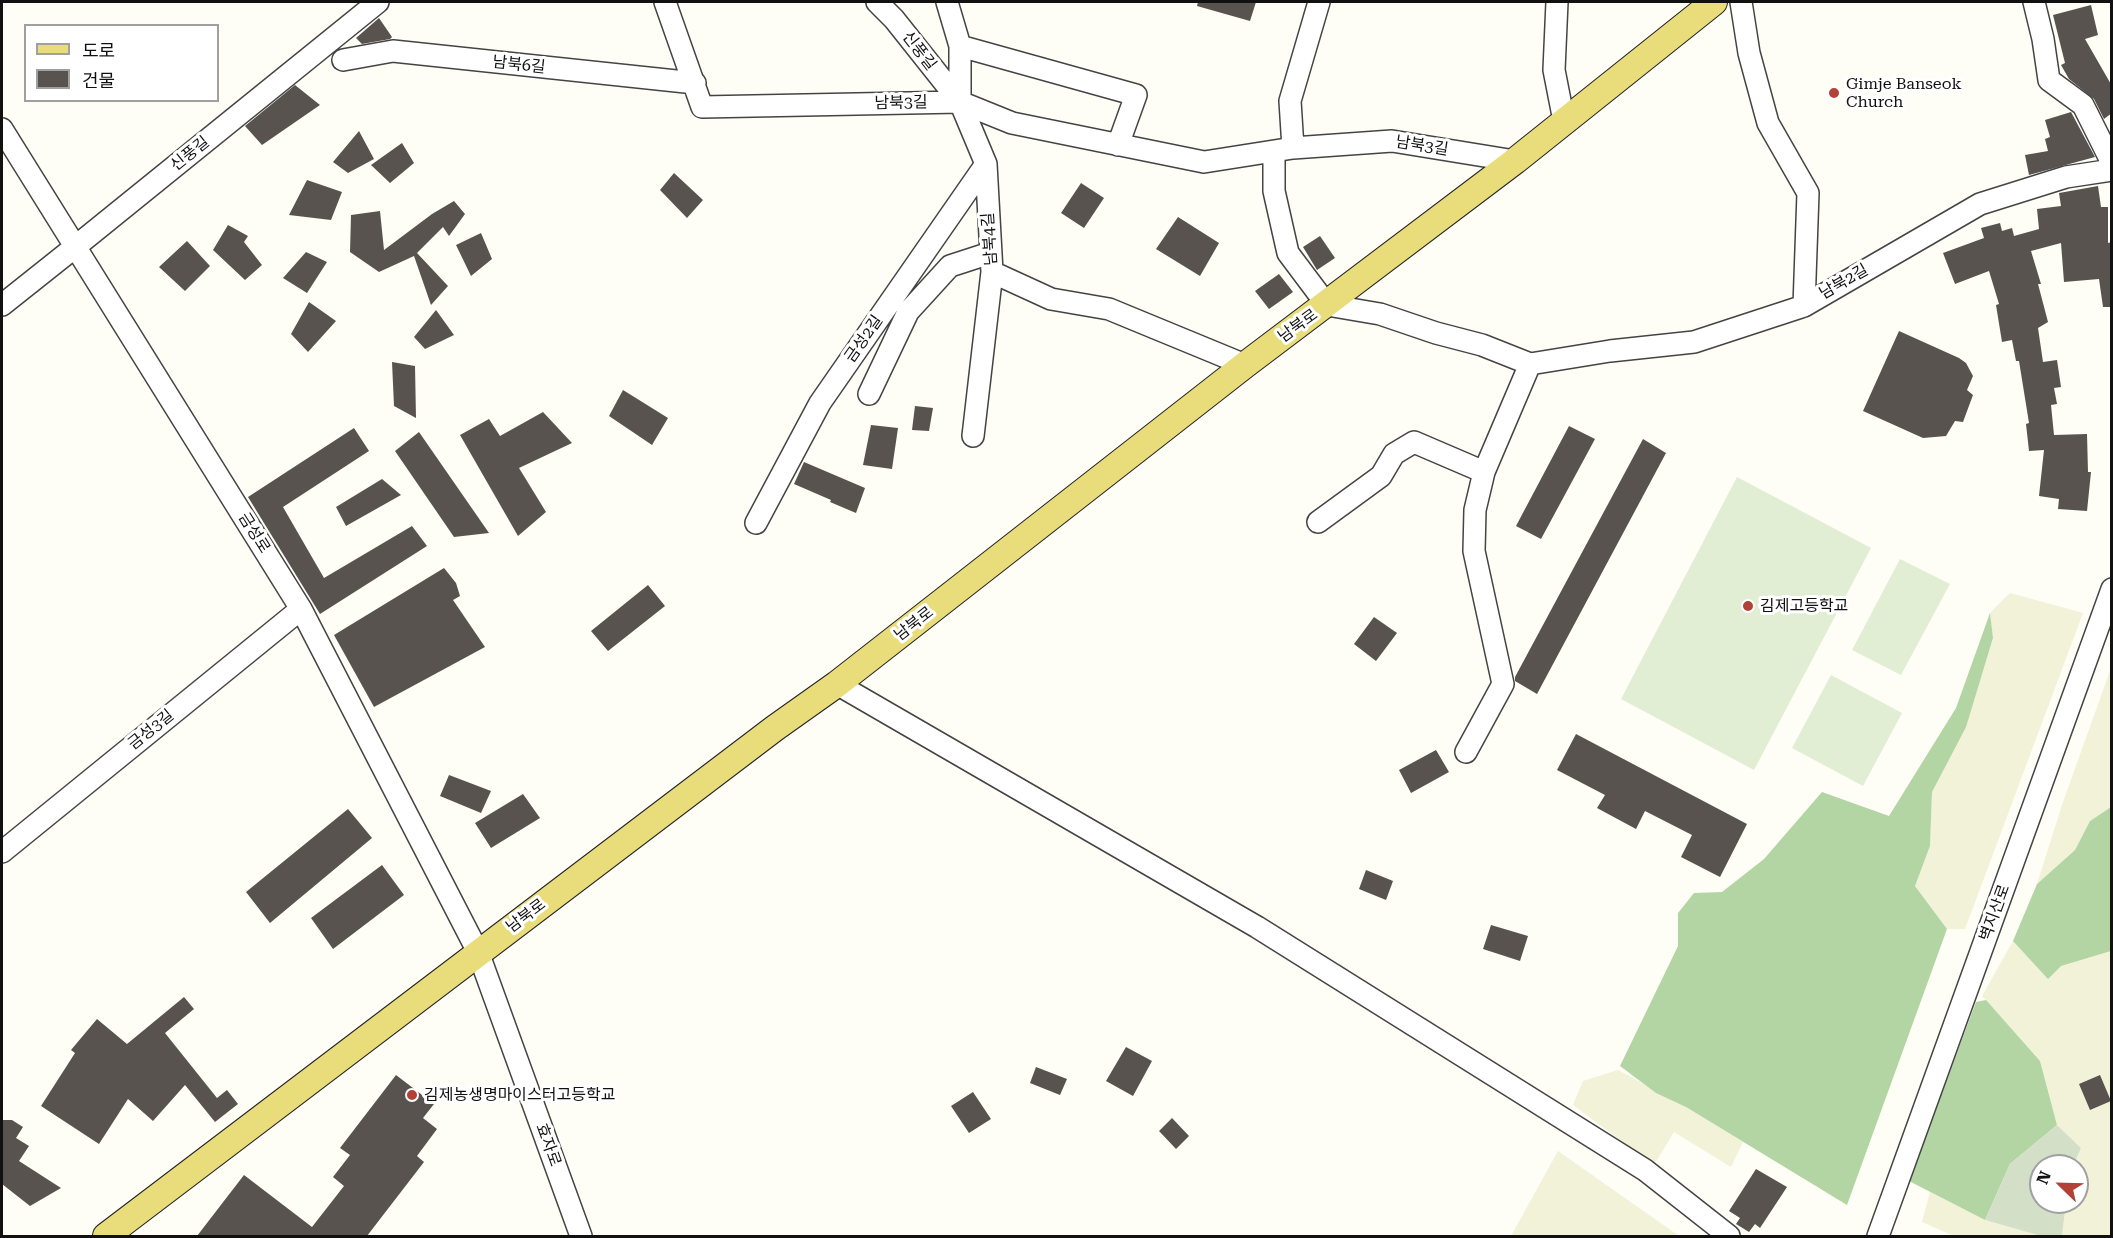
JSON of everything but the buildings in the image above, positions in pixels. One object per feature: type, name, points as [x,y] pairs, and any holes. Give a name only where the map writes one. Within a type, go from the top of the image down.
[{"type":"main road","name":"남북로","points":[[106,1236],[478,952],[775,728],[837,684],[1245,365],[1515,161],[1714,2]]},
{"type":"street","name":"신풍길","points":[[2,304],[378,2]]},
{"type":"street","points":[[665,2],[695,83]]},
{"type":"street","name":"신풍길","points":[[877,2],[894,19],[960,102]]},
{"type":"street","name":"남북4길","points":[[947,2],[960,46],[960,102],[986,164],[991,262],[973,436]]},
{"type":"street","points":[[1319,2],[1290,101],[1284,150],[1274,191],[1288,253],[1327,304],[1380,314],[1436,333],[1482,345],[1530,364],[1610,351],[1694,342],[1804,306]]},
{"type":"street","points":[[1557,2],[1554,70],[1564,121]]},
{"type":"street","name":"남북2길","points":[[1741,2],[1749,53],[1768,123],[1808,193],[1804,306]]},
{"type":"street","points":[[2034,2],[2043,39],[2049,80],[2083,105],[2112,163]]},
{"type":"street","points":[[960,46],[1136,95],[1118,145]]},
{"type":"street","name":"남북6길","points":[[343,60],[393,51],[695,83]]},
{"type":"street","name":"남북3길","points":[[695,83],[702,107],[960,102],[1012,123],[1204,162],[1284,150],[1392,141],[1515,161]]},
{"type":"street","name":"금성로","points":[[2,129],[301,609],[478,952]]},
{"type":"street","name":"금성2길","points":[[756,523],[820,403],[986,164]]},
{"type":"street","name":"남북2길","points":[[1804,306],[1980,204],[2066,177],[2112,170]]},
{"type":"street","points":[[869,394],[908,312],[950,266],[991,262],[1051,299],[1109,309],[1245,365]]},
{"type":"street","points":[[1466,752],[1503,684],[1474,551],[1475,510],[1484,472],[1530,364]]},
{"type":"street","points":[[1318,522],[1381,476],[1394,454],[1414,442],[1484,472]]},
{"type":"street","name":"벽지산로","points":[[1878,1236],[2112,589]]},
{"type":"street","name":"금성3길","points":[[2,852],[301,609]]},
{"type":"street","points":[[837,684],[1257,927],[1645,1170],[1729,1236]]},
{"type":"street","name":"효자로","points":[[478,952],[581,1236]]},
{"type":"green space","points":[[1737,477],[1871,548],[1754,770],[1621,699]]},
{"type":"green space","points":[[1900,559],[1950,584],[1901,675],[1852,650]]},
{"type":"green space","points":[[2010,593],[2083,613],[1965,929],[1947,929],[1915,886],[1930,846],[1932,792],[1967,721],[1993,639],[1990,613]]},
{"type":"green space","points":[[1990,613],[1993,638],[1966,727],[1932,792],[1930,846],[1915,886],[1947,929],[1847,1205],[1686,1107],[1656,1093],[1620,1066],[1678,946],[1678,913],[1694,893],[1722,892],[1764,859],[1822,792],[1889,816],[1956,708]]},
{"type":"green space","points":[[2111,668],[2111,807],[2090,821],[2075,850],[2037,884],[2062,805]]},
{"type":"green space","points":[[1831,675],[1902,713],[1863,786],[1792,748]]},
{"type":"green space","points":[[2111,807],[2111,951],[2061,966],[2048,979],[2013,941],[2037,884],[2075,850],[2090,821]]},
{"type":"green space","points":[[2013,941],[2023,951],[2061,966],[2111,951],[2111,1236],[2062,1236],[2065,1214],[2089,1214],[2089,1154],[2078,1154],[2081,1148],[2057,1125],[2040,1061],[1982,996]]},
{"type":"green space","points":[[1986,1000],[2040,1061],[2057,1125],[2010,1164],[1985,1220],[1909,1181],[1976,1002]]},
{"type":"green space","points":[[1618,1070],[1686,1107],[1743,1142],[1731,1167],[1674,1132],[1654,1165],[1573,1105],[1583,1081]]},
{"type":"green space","points":[[2057,1125],[2081,1148],[2078,1154],[2029,1154],[2029,1214],[2065,1214],[2062,1236],[2041,1236],[1985,1220],[2010,1164]]},
{"type":"green space","points":[[1558,1151],[1679,1236],[1511,1236]]},
{"type":"green space","points":[[1930,1192],[1985,1220],[2041,1236],[1954,1236],[1922,1222]]},
{"type":"place","name":"Gimje Banseok Church","points":[[1834,93]]},
{"type":"place","name":"김제고등학교","points":[[1748,606]]},
{"type":"place","name":"김제농생명마이스터고등학교","points":[[412,1095]]}]
